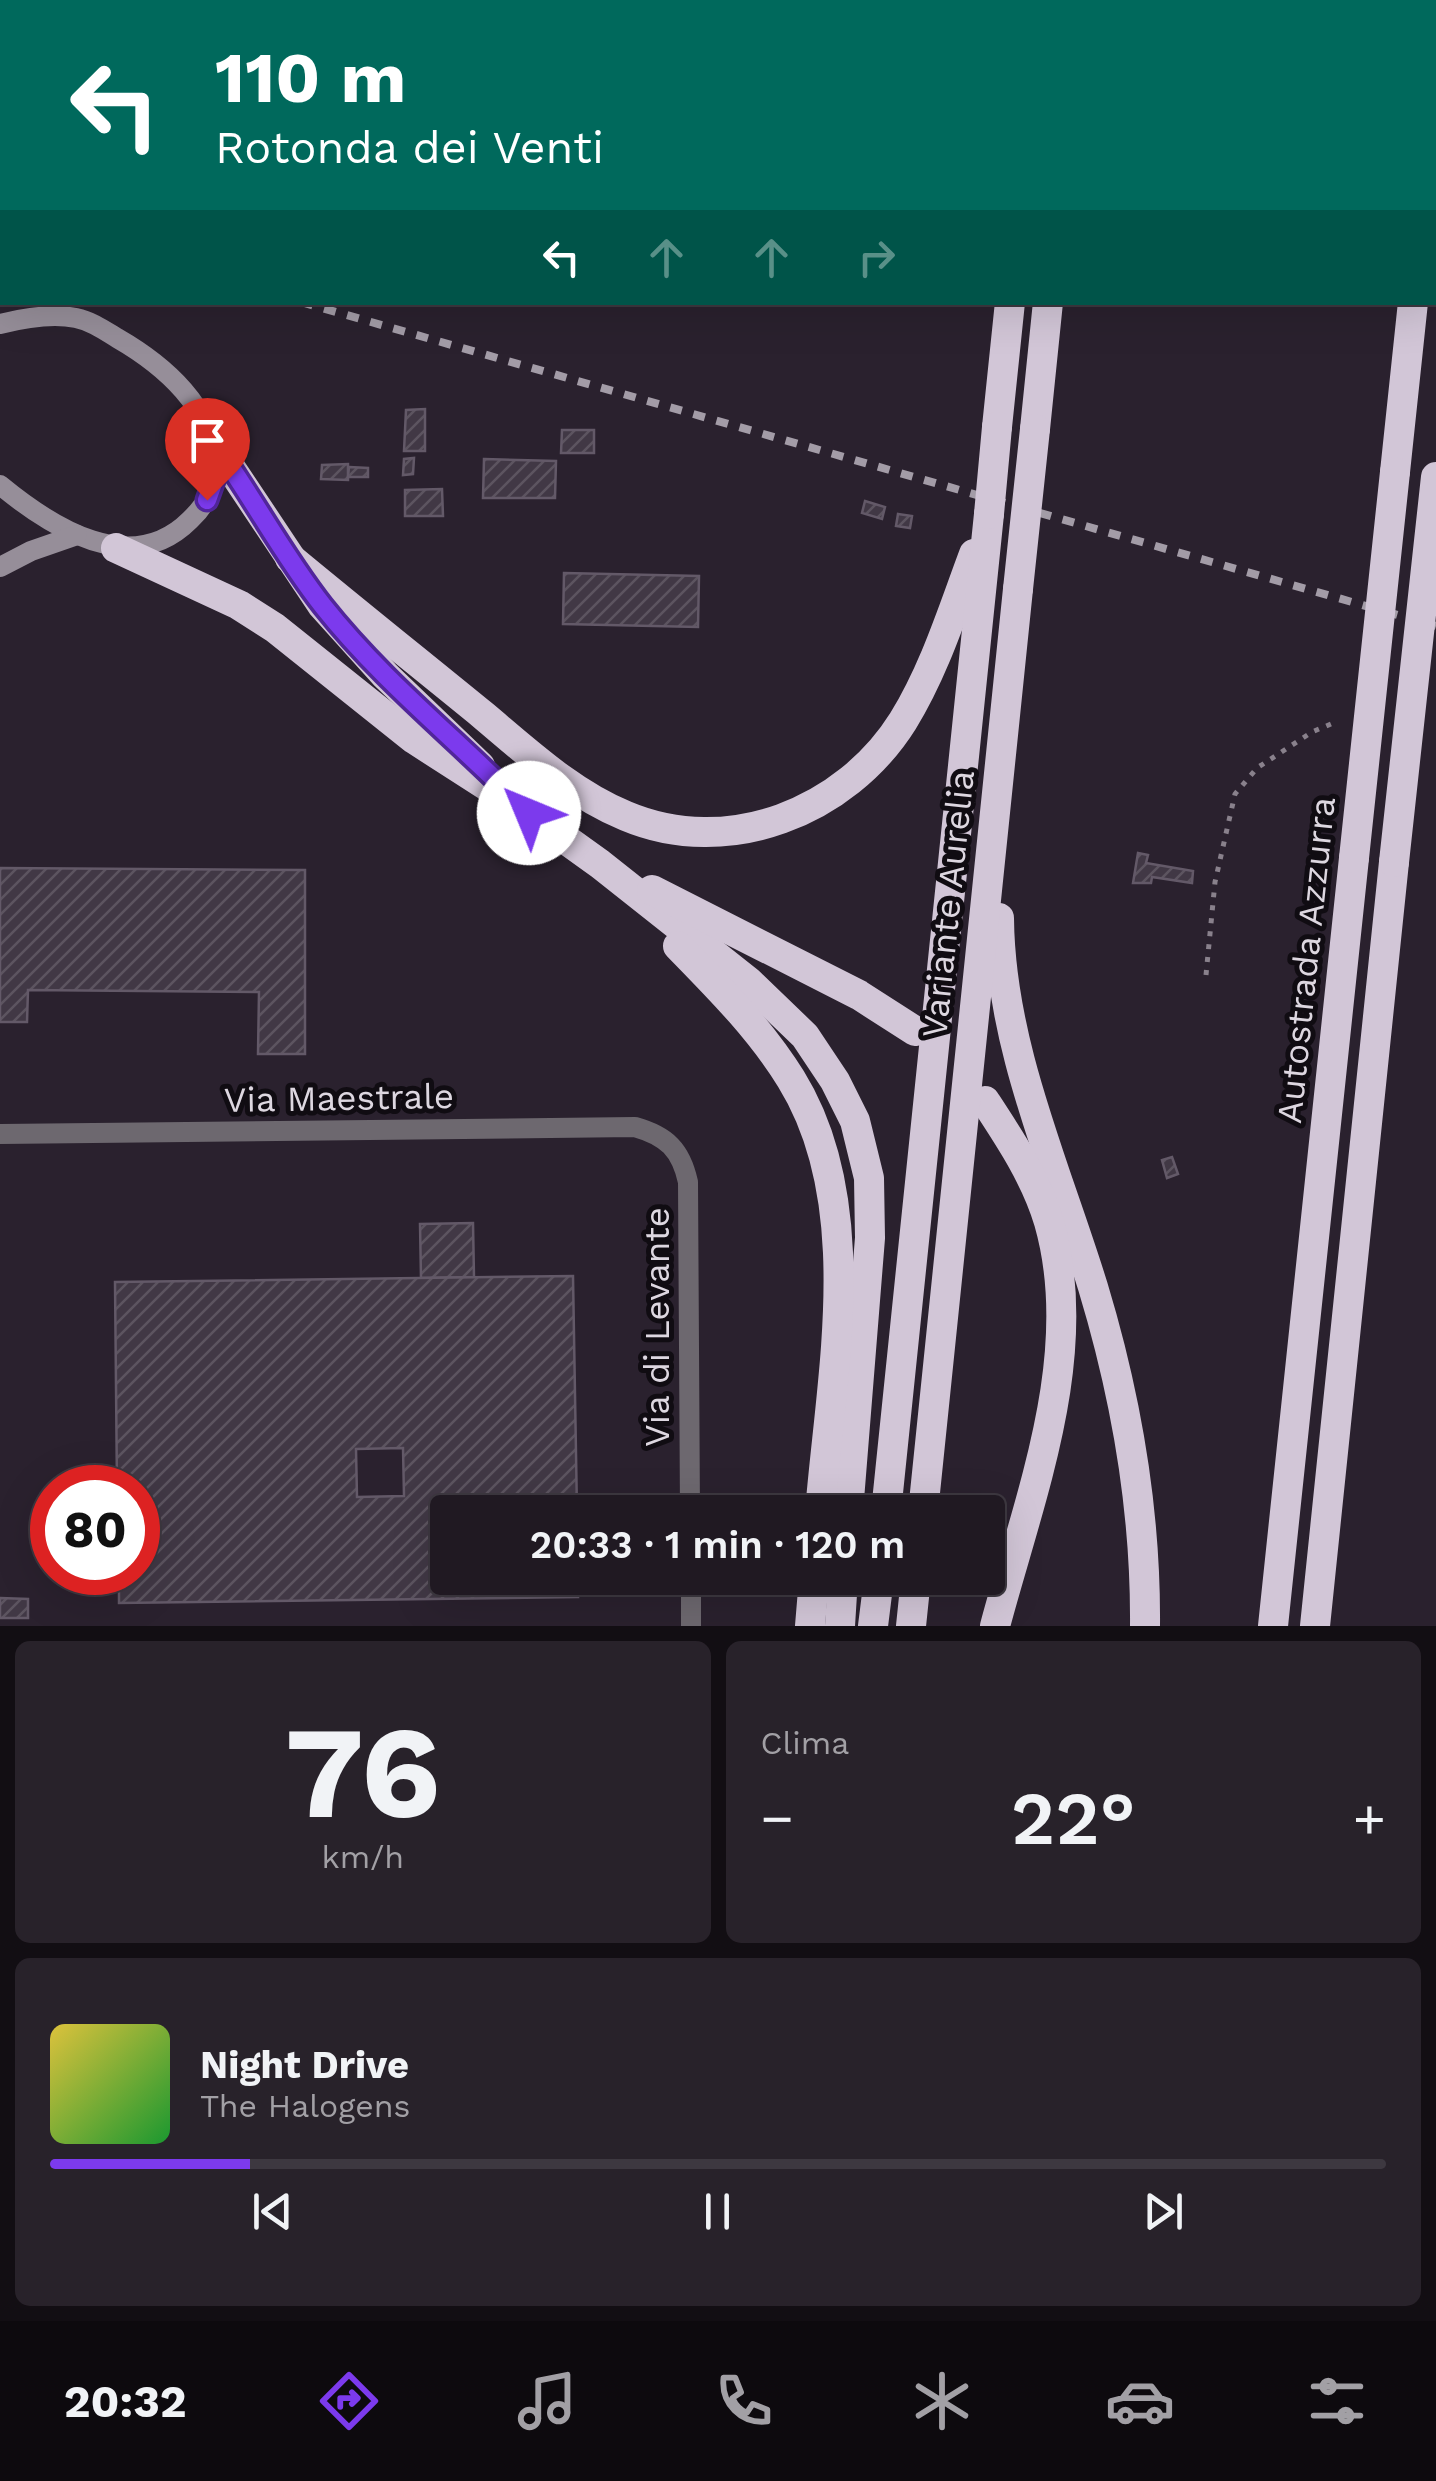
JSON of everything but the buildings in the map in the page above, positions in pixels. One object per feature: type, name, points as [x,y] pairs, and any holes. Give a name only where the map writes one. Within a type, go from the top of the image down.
[{"type":"highway","points":[[290,558],[575,788],[629,818],[663,827],[704,831],[731,831],[782,820],[820,802],[859,774],[892,736],[973,581],[990,514],[1010,305]]},
{"type":"highway","name":"Variante Aurelia","points":[[925,1495],[1048,305]]},
{"type":"highway","name":"Autostrada Azzurra","points":[[1273,1626],[1413,305]]},
{"type":"highway","points":[[212,440],[322,605],[385,675],[529,813]]},
{"type":"highway","points":[[1314,1626],[1436,477]]},
{"type":"highway","points":[[116,548],[258,617],[414,739],[600,864],[781,1010],[819,1055],[855,1120],[866,1157],[870,1220],[849,1495]]},
{"type":"highway","name":"Variante Aurelia","points":[[888,1495],[973,581]]},
{"type":"highway","points":[[998,784],[1000,937],[1007,1004],[1094,1292],[1123,1406],[1141,1530],[1144,1626]]},
{"type":"highway","points":[[600,864],[860,995],[915,1031]]},
{"type":"highway","points":[[600,864],[753,1026],[792,1081],[820,1142],[832,1184],[838,1260],[821,1495]]},
{"type":"highway","points":[[985,1101],[1019,1154],[1042,1201],[1056,1251],[1061,1304],[1048,1424],[995,1626]]},
{"type":"highway","points":[[810,1626],[813,1595]]},
{"type":"highway","points":[[840,1626],[843,1595]]},
{"type":"highway","points":[[873,1626],[876,1595]]},
{"type":"highway","points":[[911,1626],[914,1595]]},
{"type":"street","points":[[0,485],[53,524],[116,548],[166,538],[195,516],[207,500],[216,475],[212,440],[191,399],[150,360],[99,327],[50,305]]},
{"type":"street","points":[[0,324],[34,318],[74,318]]},
{"type":"street","points":[[0,568],[31,551],[77,535]]},
{"type":"street","name":"Via Maestrale","points":[[0,1134],[636,1127],[656,1133],[674,1146]]},
{"type":"street","name":"Via di Levante","points":[[674,1146],[684,1161],[688,1182],[690,1495]]},
{"type":"street","points":[[690,1595],[691,1626]]},
{"type":"path","points":[[1206,975],[1215,882],[1235,794],[1257,768],[1312,732],[1344,719]]},
{"type":"railway","points":[[312,305],[1436,626]]},
{"type":"route","points":[[207,500],[216,475],[212,440],[270,532],[336,622],[424,714],[529,813]]}]
